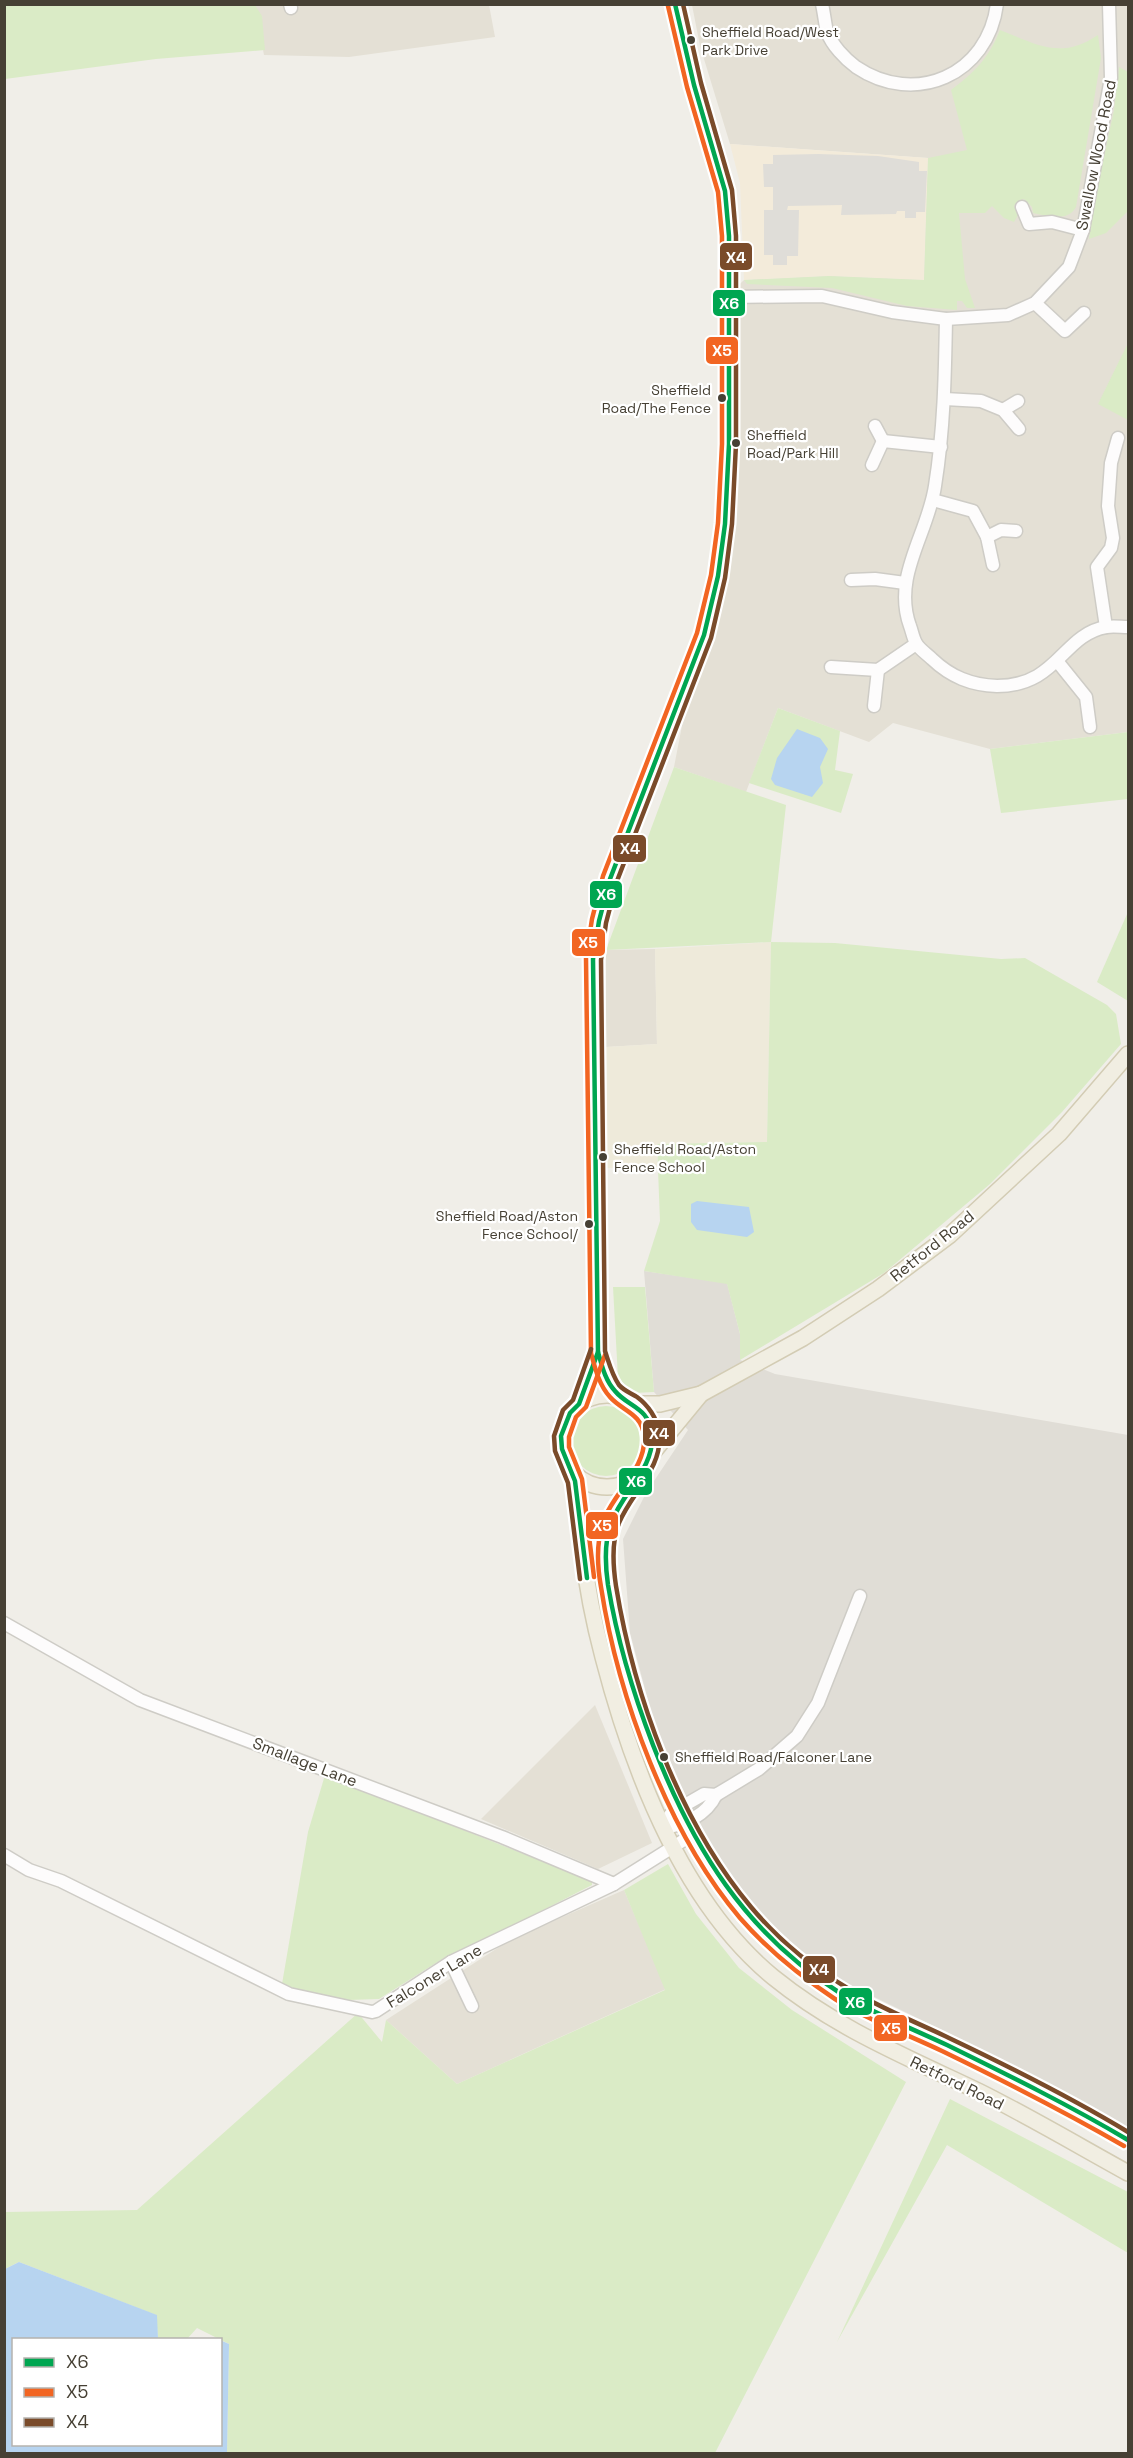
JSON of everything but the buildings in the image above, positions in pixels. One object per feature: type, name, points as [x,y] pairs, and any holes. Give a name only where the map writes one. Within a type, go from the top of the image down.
[{"type":"main road","name":"Retford Road","points":[[634,1404],[660,1404],[701,1394],[803,1338],[878,1289],[950,1235],[1059,1134],[1128,1054]]},
{"type":"main road","name":"Retford Road","points":[[649,1459],[701,1394]]},
{"type":"main road","points":[[605,1395],[619,1397],[634,1404],[646,1418],[652,1435],[649,1459],[640,1472],[630,1480],[606,1486],[594,1485],[572,1471],[566,1461],[561,1436],[570,1413],[579,1404],[591,1397],[605,1395]]},
{"type":"main road","name":"Retford Road","points":[[572,1471],[588,1584],[603,1658],[622,1721],[644,1782],[664,1827],[696,1887],[722,1924],[772,1976],[837,2023],[981,2093],[1128,2173]]},
{"type":"main road","name":"Retford Road","points":[[640,1472],[611,1523],[606,1552],[607,1581],[617,1630],[638,1702],[678,1809],[725,1889],[753,1923],[778,1948],[806,1971],[840,1993],[874,2012],[1078,2110],[1128,2140]]},
{"type":"street","points":[[619,1397],[604,1374],[598,1352],[593,958],[599,921],[610,879],[704,635],[718,576],[725,524],[729,444],[729,236],[725,191],[694,85],[675,4]]},
{"type":"street","points":[[822,4],[828,33],[845,59],[872,78],[901,86],[935,81],[963,68],[983,47],[994,24],[997,4]]},
{"type":"street","name":"Swallow Wood Road","points":[[729,297],[822,296],[892,312],[946,319],[1008,315],[1035,303],[1069,267],[1083,230],[1111,78],[1109,4]]},
{"type":"street","points":[[1022,207],[1029,224],[1052,222],[1083,230]]},
{"type":"street","points":[[1035,303],[1065,331],[1084,313]]},
{"type":"street","points":[[946,319],[945,399],[933,500],[912,555],[905,583],[906,615],[916,644],[944,670],[960,680],[999,686],[1028,682],[1047,671],[1084,636],[1106,627],[1128,627]]},
{"type":"street","points":[[945,399],[981,401],[1003,410],[1019,429]]},
{"type":"street","points":[[1003,410],[1018,401]]},
{"type":"street","points":[[875,426],[883,441]]},
{"type":"street","points":[[1106,627],[1097,567],[1111,548],[1113,538],[1108,498],[1111,463],[1118,438]]},
{"type":"street","points":[[883,441],[941,447]]},
{"type":"street","points":[[872,465],[883,441]]},
{"type":"street","points":[[933,500],[973,511],[987,537],[993,565]]},
{"type":"street","points":[[987,537],[1001,530],[1016,531]]},
{"type":"street","points":[[851,580],[875,579],[905,583]]},
{"type":"street","points":[[831,667],[878,670],[916,644]]},
{"type":"street","points":[[1057,661],[1086,697],[1090,727]]},
{"type":"street","points":[[874,706],[878,670]]},
{"type":"street","points":[[579,1404],[598,1352]]},
{"type":"street","points":[[688,1829],[664,1827],[670,1815],[678,1809],[704,1794],[716,1795],[759,1769],[797,1736],[818,1703],[860,1596]]},
{"type":"street","name":"Smallage Lane","points":[[4,1623],[140,1700],[502,1837],[614,1884]]},
{"type":"street","name":"Falconer Lane","points":[[4,1855],[29,1870],[61,1881],[289,1994],[376,2011],[451,1962],[614,1884],[674,1846],[712,1804],[716,1795]]},
{"type":"street","points":[[451,1962],[472,2006]]},
{"type":"shaded area","points":[[255,5],[489,5],[495,37],[349,57],[264,55]]},
{"type":"shaded area","points":[[692,5],[1128,5],[1128,732],[990,749],[893,723],[869,742],[778,708],[746,792],[674,767],[719,534],[721,302],[744,280],[829,276],[924,280],[928,158],[730,144],[700,46]]},
{"type":"shaded area","points":[[730,144],[928,158],[924,280],[829,276],[744,280],[740,183]]},
{"type":"shaded area","points":[[773,155],[878,156],[919,162],[919,171],[927,171],[925,212],[916,212],[916,218],[905,218],[905,211],[897,211],[896,214],[841,215],[842,205],[788,206],[787,210],[799,210],[798,256],[787,256],[787,265],[773,265],[773,255],[764,255],[764,210],[773,210],[773,187],[764,187],[763,164],[773,164]]},
{"type":"shaded area","points":[[771,942],[767,1142],[657,1144],[657,1167],[607,1168],[606,1047],[657,1044],[655,949]]},
{"type":"shaded area","points":[[655,949],[657,1044],[606,1047],[606,950]]},
{"type":"shaded area","points":[[644,1271],[727,1283],[740,1334],[740,1360],[775,1374],[1128,1435],[1128,2128],[991,2054],[819,1970],[770,1930],[723,1870],[686,1802],[653,1719],[630,1633],[623,1539],[646,1493],[688,1430],[654,1392]]},
{"type":"shaded area","points":[[595,1705],[652,1843],[598,1869],[481,1819]]},
{"type":"shaded area","points":[[624,1890],[666,1989],[457,2084],[386,2020],[510,1940]]},
{"type":"green space","points":[[4,5],[255,5],[262,16],[265,50],[156,59],[5,79]]},
{"type":"green space","points":[[1000,30],[1049,48],[1072,47],[1085,43],[1098,35],[1101,58],[1076,207],[1072,212],[1057,217],[1033,213],[1032,207],[1024,199],[1014,206],[1018,215],[1014,222],[1004,218],[992,206],[985,213],[959,213],[965,279],[975,308],[967,308],[962,301],[957,301],[957,310],[907,306],[832,288],[747,284],[744,280],[829,276],[924,280],[928,158],[967,150],[951,90],[980,64],[991,49]]},
{"type":"green space","points":[[1119,67],[1128,72],[1128,214],[1127,212],[1106,233],[1089,239],[1093,207],[1114,110]]},
{"type":"green space","points":[[1128,343],[1128,420],[1098,404]]},
{"type":"green space","points":[[778,708],[840,731],[835,770],[853,774],[841,813],[749,783]]},
{"type":"green space","points":[[1128,732],[1128,799],[1001,813],[990,749]]},
{"type":"green space","points":[[674,767],[786,805],[771,942],[606,950]]},
{"type":"green space","points":[[1128,912],[1128,1001],[1097,982]]},
{"type":"green space","points":[[771,942],[835,943],[1001,959],[1025,958],[1107,1005],[1116,1014],[1121,1044],[1062,1112],[990,1184],[884,1273],[740,1360],[740,1334],[727,1284],[644,1271],[660,1221],[657,1144],[767,1142]]},
{"type":"green space","points":[[613,1287],[645,1287],[654,1392],[634,1393],[618,1378]]},
{"type":"green space","points":[[613,1406],[626,1412],[635,1421],[639,1427],[641,1441],[639,1455],[631,1466],[620,1474],[599,1476],[581,1466],[573,1455],[571,1434],[581,1416],[592,1408]]},
{"type":"green space","points":[[325,1775],[592,1881],[592,1885],[467,1949],[447,1956],[379,1999],[348,2000],[305,1992],[282,1984],[308,1832]]},
{"type":"green space","points":[[668,1864],[696,1914],[739,1968],[792,2010],[906,2082],[715,2453],[227,2453],[229,2344],[222,2340],[222,2338],[217,2338],[197,2328],[188,2338],[158,2338],[156,2315],[19,2262],[5,2269],[5,2212],[137,2210],[358,2013],[382,2042],[386,2020],[457,2084],[665,1990],[624,1890]]},
{"type":"green space","points":[[950,2099],[1128,2192],[1128,2253],[947,2145],[837,2342]]},
{"type":"water","points":[[797,729],[820,738],[828,749],[820,767],[823,783],[812,797],[775,785],[771,779],[777,758]]},
{"type":"water","points":[[697,1201],[749,1207],[754,1232],[747,1237],[697,1230],[691,1222],[691,1204]]},
{"type":"water","points":[[19,2262],[157,2315],[158,2338],[12,2338],[12,2446],[222,2446],[222,2341],[229,2344],[227,2453],[5,2453],[5,2269]]},
{"type":"transit line","name":"X6","points":[[675,4],[694,85],[725,191],[729,236],[729,444],[725,524],[718,576],[704,635],[610,879],[599,921],[593,959],[598,1352],[604,1373],[612,1387],[647,1418],[652,1434],[649,1457],[617,1510],[608,1536],[606,1569],[612,1605],[626,1666],[639,1706],[653,1745],[686,1819],[726,1885],[776,1943],[806,1969],[853,2001],[1016,2079],[1128,2140]]},
{"type":"transit line","name":"X4","points":[[683,4],[701,83],[732,190],[736,236],[736,444],[732,524],[725,578],[711,638],[617,881],[606,923],[601,960],[605,1351],[619,1385],[645,1404],[654,1417],[659,1432],[657,1457],[624,1512],[615,1538],[614,1570],[624,1628],[648,1713],[681,1797],[725,1873],[751,1907],[772,1929],[806,1960],[857,1994],[1017,2071],[1128,2132]]},
{"type":"transit line","name":"X5","points":[[668,6],[687,87],[718,192],[722,236],[722,444],[718,523],[711,575],[697,633],[603,876],[592,919],[586,958],[591,1353],[606,1392],[615,1402],[636,1417],[644,1436],[641,1458],[610,1507],[600,1534],[599,1570],[609,1629],[633,1718],[669,1805],[690,1846],[714,1884],[740,1918],[762,1941],[797,1972],[848,2007],[1011,2085],[1124,2146]]},
{"type":"transit line","name":"X4","points":[[580,1579],[568,1483],[555,1451],[554,1436],[563,1410],[573,1400],[591,1349]]},
{"type":"transit line","name":"X6","points":[[587,1578],[575,1481],[562,1449],[561,1436],[570,1413],[579,1404],[598,1352]]},
{"type":"transit line","name":"X5","points":[[594,1577],[582,1479],[569,1447],[569,1437],[576,1417],[586,1407],[605,1355]]},
{"type":"place","name":"Sheffield Road/West Park Drive","points":[[691,40]]},
{"type":"place","name":"Sheffield Road/The Fence","points":[[722,398]]},
{"type":"place","name":"Sheffield Road/Park Hill","points":[[736,443]]},
{"type":"place","name":"Sheffield Road/Aston Fence School","points":[[603,1157]]},
{"type":"place","name":"Sheffield Road/Aston Fence School/","points":[[589,1224]]},
{"type":"place","name":"Sheffield Road/Falconer Lane","points":[[664,1757]]}]
